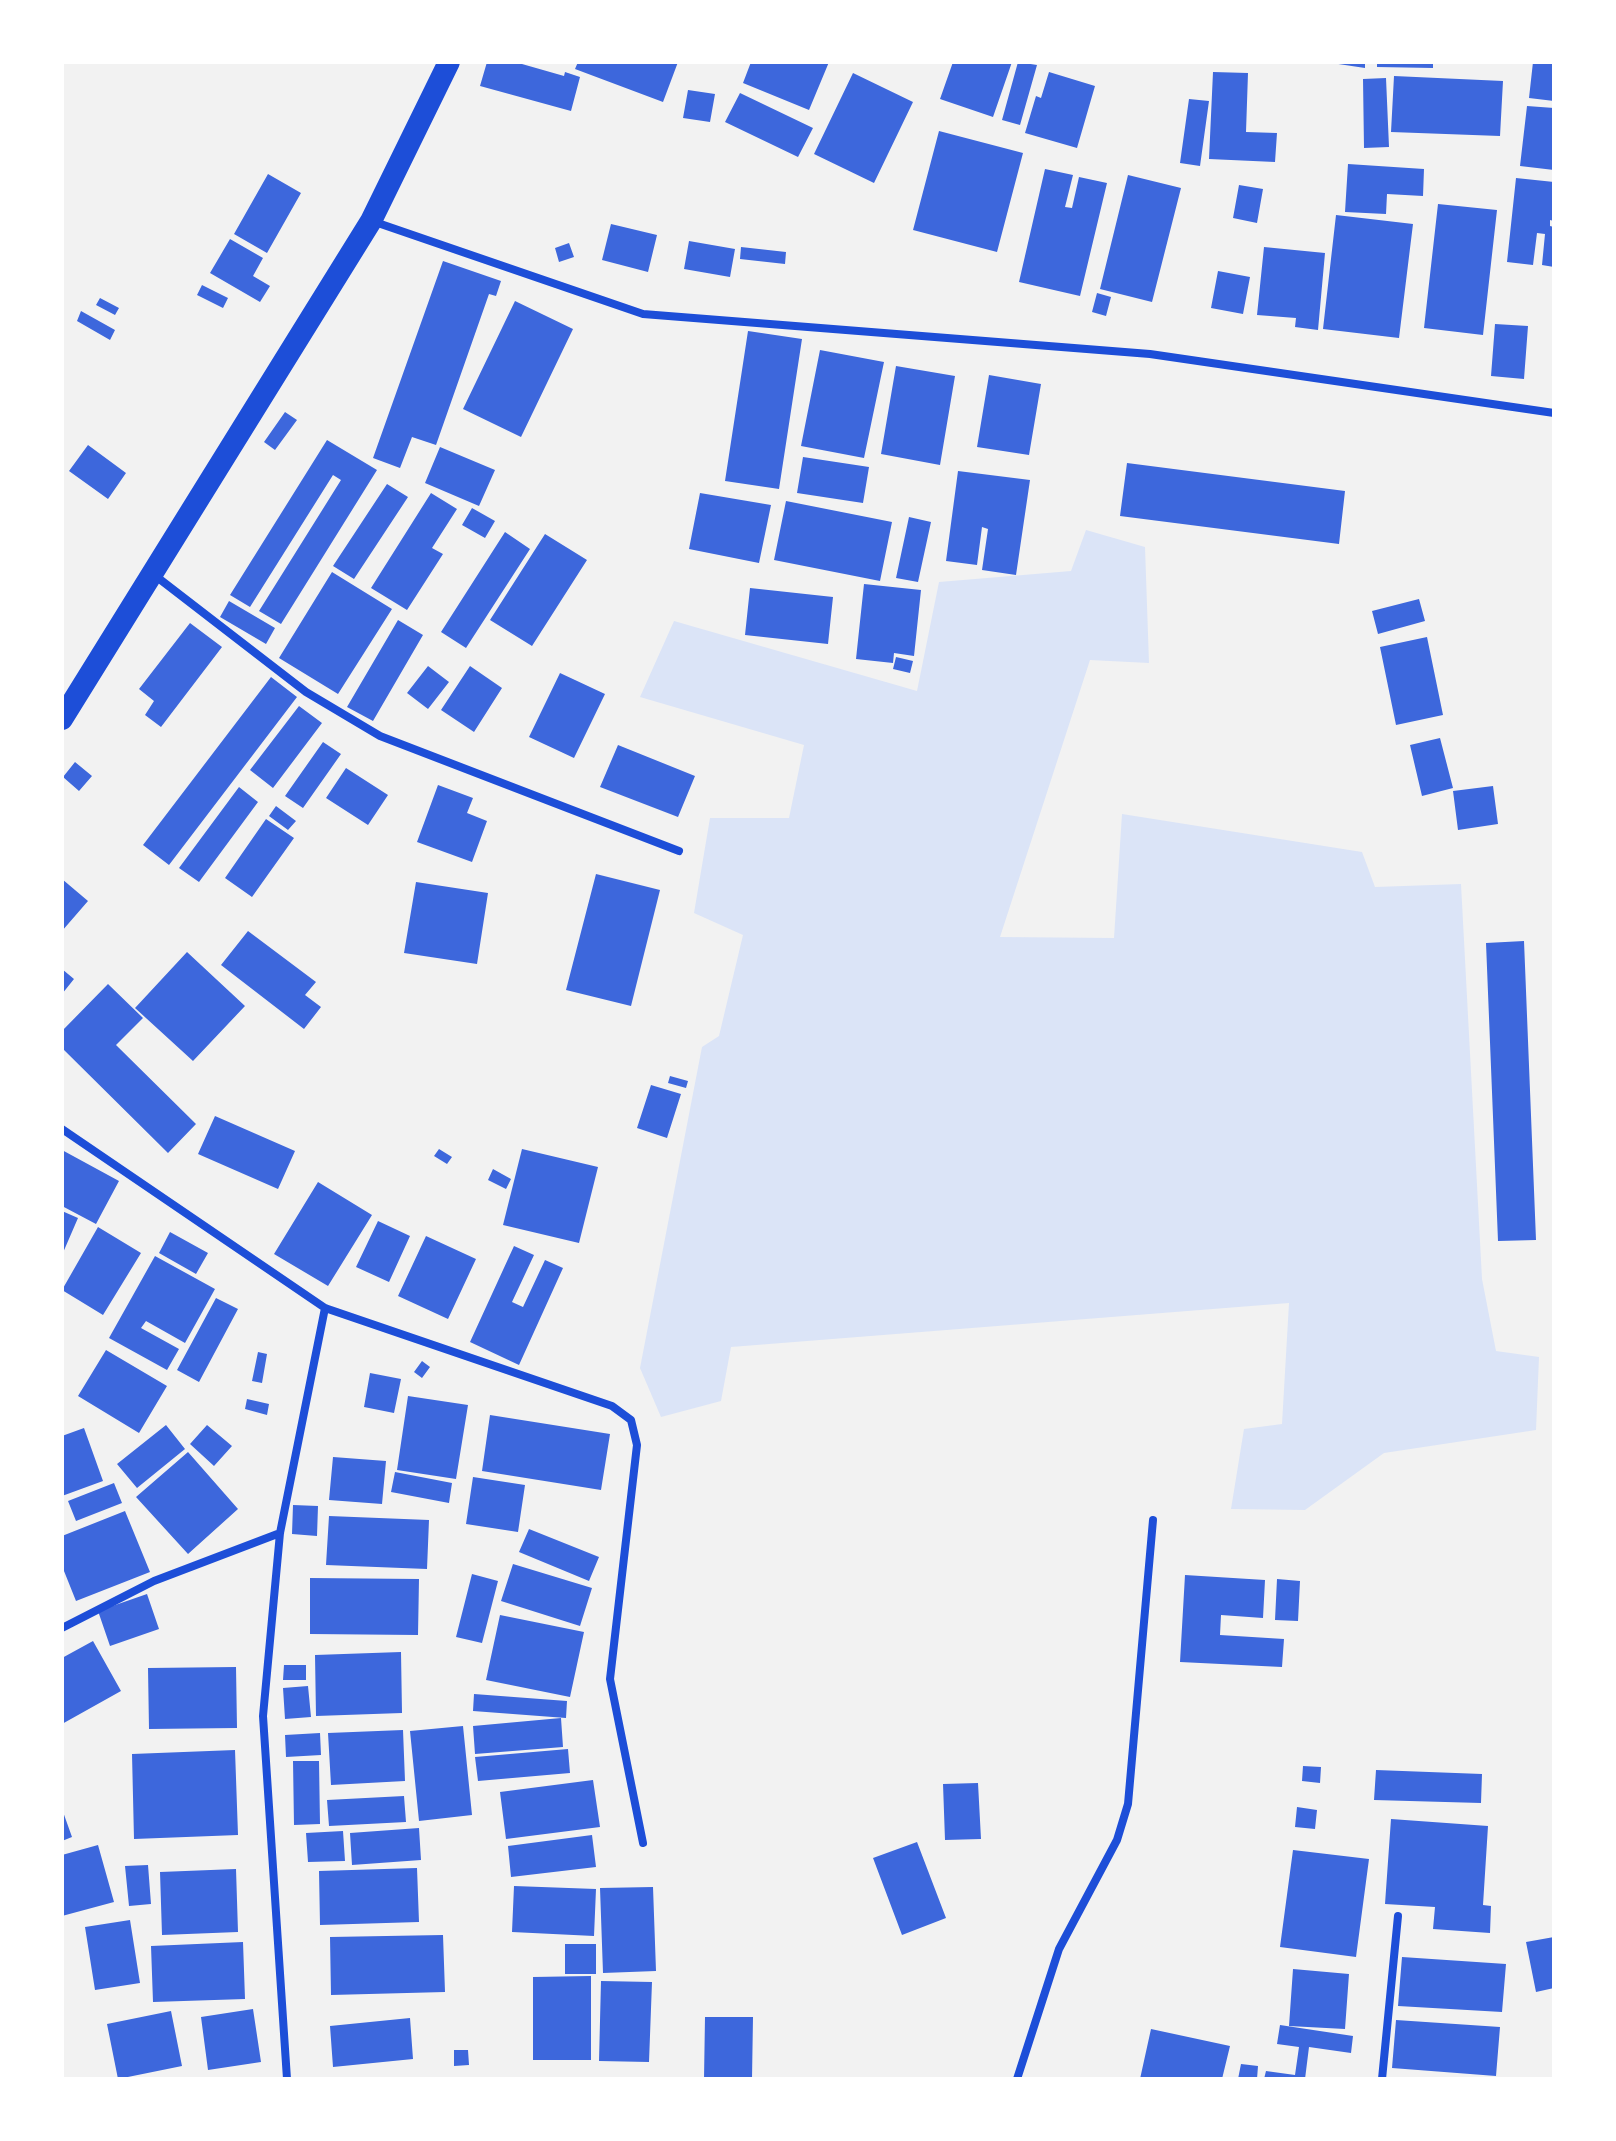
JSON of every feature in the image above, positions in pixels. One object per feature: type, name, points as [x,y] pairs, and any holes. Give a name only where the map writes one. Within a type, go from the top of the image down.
[{"type":"highway","points":[[62,719],[371,221],[449,62]]},
{"type":"street","points":[[371,221],[643,314],[1150,354],[1554,413]]},
{"type":"street","points":[[153,573],[306,692],[380,736],[679,851]]},
{"type":"street","points":[[62,1129],[325,1308],[612,1406],[631,1420],[637,1445],[610,1679],[643,1843]]},
{"type":"street","points":[[287,2079],[263,1716],[280,1533],[325,1308]]},
{"type":"street","points":[[1017,2079],[1059,1949],[1117,1840],[1128,1804],[1153,1520]]},
{"type":"street","points":[[62,1628],[166,1576],[280,1533]]},
{"type":"street","points":[[1382,2079],[1398,1916]]},
{"type":"shaded area","points":[[1086,530],[1145,547],[1149,663],[1090,660],[1000,937],[1114,938],[1122,814],[1362,852],[1375,887],[1461,884],[1482,1279],[1496,1351],[1539,1357],[1536,1430],[1384,1453],[1305,1510],[1231,1509],[1244,1429],[1282,1424],[1289,1303],[731,1347],[721,1401],[661,1417],[640,1368],[702,1047],[719,1036],[743,935],[694,913],[710,818],[789,818],[804,745],[640,697],[674,621],[917,691],[939,582],[1071,571]]},
{"type":"building","points":[[487,62],[515,62],[564,76],[565,72],[580,77],[571,111],[480,86]]},
{"type":"building","points":[[578,62],[678,62],[663,102],[575,69]]},
{"type":"building","points":[[751,62],[829,62],[809,110],[743,83]]},
{"type":"building","points":[[953,62],[1012,62],[993,117],[940,99]]},
{"type":"building","points":[[1018,62],[1037,65],[1020,125],[1002,120]]},
{"type":"building","points":[[1325,62],[1365,62],[1365,68]]},
{"type":"building","points":[[1377,62],[1433,62],[1433,68],[1377,67]]},
{"type":"building","points":[[1533,62],[1554,62],[1554,101],[1529,98]]},
{"type":"building","points":[[1049,72],[1095,86],[1077,148],[1025,133],[1036,96],[1041,98]]},
{"type":"building","points":[[1213,72],[1248,73],[1246,132],[1277,133],[1275,162],[1209,159]]},
{"type":"building","points":[[853,73],[913,102],[874,183],[814,154]]},
{"type":"building","points":[[1394,76],[1503,81],[1500,136],[1391,132]]},
{"type":"building","points":[[1386,78],[1389,147],[1364,148],[1363,79]]},
{"type":"building","points":[[688,90],[715,94],[710,122],[683,118]]},
{"type":"building","points":[[740,93],[813,128],[798,157],[725,122]]},
{"type":"building","points":[[1189,99],[1209,101],[1200,166],[1180,163]]},
{"type":"building","points":[[1527,106],[1554,108],[1554,170],[1520,166]]},
{"type":"building","points":[[939,131],[1023,153],[997,252],[913,230]]},
{"type":"building","points":[[1348,164],[1424,169],[1423,196],[1387,194],[1386,214],[1345,212]]},
{"type":"building","points":[[1045,169],[1073,175],[1065,207],[1072,208],[1079,177],[1107,183],[1080,296],[1019,282]]},
{"type":"building","points":[[268,174],[301,193],[267,253],[234,234]]},
{"type":"building","points":[[1128,175],[1181,188],[1152,302],[1100,289]]},
{"type":"building","points":[[1516,178],[1554,182],[1554,221],[1550,220],[1550,226],[1554,227],[1554,267],[1542,265],[1545,234],[1537,233],[1533,265],[1507,262]]},
{"type":"building","points":[[1239,185],[1263,189],[1257,223],[1233,218]]},
{"type":"building","points":[[1438,204],[1497,210],[1483,335],[1424,328]]},
{"type":"building","points":[[1336,215],[1413,224],[1399,338],[1323,329]]},
{"type":"building","points":[[611,224],[657,235],[648,272],[602,260]]},
{"type":"building","points":[[230,239],[263,258],[253,276],[270,286],[260,302],[210,273]]},
{"type":"building","points":[[689,241],[735,249],[730,277],[684,269]]},
{"type":"building","points":[[569,243],[574,257],[559,262],[555,248]]},
{"type":"building","points":[[741,247],[786,252],[785,264],[740,259]]},
{"type":"building","points":[[1264,247],[1325,253],[1318,330],[1295,327],[1296,318],[1257,315]]},
{"type":"building","points":[[443,261],[501,281],[496,296],[489,294],[436,445],[412,437],[400,468],[373,458]]},
{"type":"building","points":[[1218,271],[1250,277],[1243,314],[1211,308]]},
{"type":"building","points":[[202,285],[228,298],[223,308],[197,295]]},
{"type":"building","points":[[1097,293],[1111,297],[1106,316],[1092,312]]},
{"type":"building","points":[[100,298],[119,308],[115,315],[96,305]]},
{"type":"building","points":[[515,301],[573,329],[521,437],[463,409]]},
{"type":"building","points":[[81,311],[115,330],[110,340],[77,321]]},
{"type":"building","points":[[1495,324],[1528,326],[1524,379],[1491,376]]},
{"type":"building","points":[[748,331],[802,339],[779,489],[725,481]]},
{"type":"building","points":[[820,350],[884,362],[864,458],[801,446]]},
{"type":"building","points":[[896,366],[955,376],[940,465],[881,454]]},
{"type":"building","points":[[989,375],[1041,384],[1029,455],[977,447]]},
{"type":"building","points":[[285,412],[297,420],[275,450],[264,442]]},
{"type":"building","points":[[327,440],[377,470],[281,624],[259,611],[341,480],[333,475],[250,607],[230,595]]},
{"type":"building","points":[[88,445],[126,473],[108,499],[69,471]]},
{"type":"building","points":[[440,447],[495,470],[479,506],[425,483]]},
{"type":"building","points":[[803,457],[869,467],[863,503],[797,493]]},
{"type":"building","points":[[1127,463],[1345,491],[1339,544],[1120,516]]},
{"type":"building","points":[[958,471],[1030,480],[1016,575],[982,570],[988,529],[982,527],[977,565],[946,561]]},
{"type":"building","points":[[387,484],[408,497],[354,579],[333,566]]},
{"type":"building","points":[[431,493],[457,509],[432,548],[443,554],[407,610],[371,588]]},
{"type":"building","points":[[700,493],[771,505],[759,563],[689,549]]},
{"type":"building","points":[[786,501],[892,522],[880,581],[774,560]]},
{"type":"building","points":[[472,508],[495,521],[485,538],[462,525]]},
{"type":"building","points":[[909,517],[931,522],[918,582],[896,578]]},
{"type":"building","points":[[505,532],[530,549],[466,648],[441,632]]},
{"type":"building","points":[[545,534],[587,560],[532,646],[490,620]]},
{"type":"building","points":[[332,572],[392,609],[338,694],[279,658]]},
{"type":"building","points":[[864,584],[921,590],[914,656],[894,653],[893,663],[856,659]]},
{"type":"building","points":[[750,588],[833,597],[828,644],[745,635]]},
{"type":"building","points":[[1419,599],[1425,621],[1378,634],[1372,611]]},
{"type":"building","points":[[229,601],[275,628],[266,644],[220,617]]},
{"type":"building","points":[[398,620],[423,635],[373,721],[347,707]]},
{"type":"building","points":[[190,623],[222,647],[161,727],[145,715],[154,701],[139,689]]},
{"type":"building","points":[[1427,637],[1443,715],[1396,725],[1380,647]]},
{"type":"building","points":[[896,657],[913,661],[910,673],[893,669]]},
{"type":"building","points":[[428,666],[449,682],[428,709],[407,693]]},
{"type":"building","points":[[470,666],[502,688],[474,732],[441,710]]},
{"type":"building","points":[[560,673],[605,694],[574,758],[529,737]]},
{"type":"building","points":[[271,677],[297,697],[169,865],[143,845]]},
{"type":"building","points":[[299,706],[322,723],[273,788],[250,770]]},
{"type":"building","points":[[1440,738],[1453,788],[1422,796],[1410,745]]},
{"type":"building","points":[[323,742],[341,754],[303,808],[285,796]]},
{"type":"building","points":[[618,745],[695,776],[678,817],[600,787]]},
{"type":"building","points":[[75,762],[92,776],[79,791],[63,777]]},
{"type":"building","points":[[346,768],[388,795],[368,825],[326,798]]},
{"type":"building","points":[[438,785],[473,798],[467,813],[487,821],[472,862],[417,842]]},
{"type":"building","points":[[1493,786],[1498,824],[1458,830],[1453,791]]},
{"type":"building","points":[[239,787],[258,802],[199,882],[179,868]]},
{"type":"building","points":[[276,806],[296,821],[288,830],[269,816]]},
{"type":"building","points":[[266,819],[294,838],[252,897],[225,878]]},
{"type":"building","points":[[596,874],[660,890],[631,1006],[566,990]]},
{"type":"building","points":[[62,879],[88,901],[62,931]]},
{"type":"building","points":[[416,882],[488,893],[477,964],[404,953]]},
{"type":"building","points":[[248,931],[316,982],[305,995],[321,1007],[304,1029],[221,965]]},
{"type":"building","points":[[1524,941],[1536,1240],[1498,1241],[1486,943]]},
{"type":"building","points":[[187,952],[245,1006],[193,1061],[135,1008]]},
{"type":"building","points":[[62,969],[74,979],[62,994]]},
{"type":"building","points":[[108,984],[143,1018],[116,1045],[196,1124],[168,1153],[62,1048],[62,1031]]},
{"type":"building","points":[[670,1076],[688,1081],[686,1088],[668,1083]]},
{"type":"building","points":[[651,1085],[681,1094],[667,1138],[637,1128]]},
{"type":"building","points":[[215,1116],[295,1151],[278,1189],[198,1154]]},
{"type":"building","points":[[439,1149],[452,1157],[447,1164],[434,1156]]},
{"type":"building","points":[[522,1149],[598,1167],[579,1243],[503,1225]]},
{"type":"building","points":[[62,1150],[119,1181],[96,1224],[62,1206]]},
{"type":"building","points":[[493,1169],[511,1179],[506,1189],[488,1180]]},
{"type":"building","points":[[318,1182],[372,1215],[328,1286],[274,1254]]},
{"type":"building","points":[[62,1211],[78,1218],[62,1255]]},
{"type":"building","points":[[378,1221],[410,1236],[389,1282],[356,1267]]},
{"type":"building","points":[[98,1227],[141,1253],[103,1315],[62,1290]]},
{"type":"building","points":[[170,1232],[208,1253],[196,1274],[159,1253]]},
{"type":"building","points":[[426,1236],[476,1259],[448,1319],[398,1296]]},
{"type":"building","points":[[514,1246],[534,1255],[512,1302],[523,1307],[545,1260],[563,1268],[519,1365],[470,1342]]},
{"type":"building","points":[[155,1256],[215,1289],[185,1343],[146,1321],[141,1328],[179,1349],[167,1370],[109,1338]]},
{"type":"building","points":[[216,1298],[238,1309],[199,1382],[177,1370]]},
{"type":"building","points":[[106,1350],[167,1386],[139,1433],[78,1396]]},
{"type":"building","points":[[258,1352],[267,1354],[262,1383],[252,1381]]},
{"type":"building","points":[[422,1361],[430,1367],[422,1378],[414,1372]]},
{"type":"building","points":[[370,1373],[401,1379],[394,1413],[364,1407]]},
{"type":"building","points":[[408,1396],[468,1405],[456,1479],[397,1470]]},
{"type":"building","points":[[247,1399],[269,1404],[267,1415],[245,1409]]},
{"type":"building","points":[[490,1415],[610,1434],[601,1490],[482,1471]]},
{"type":"building","points":[[166,1425],[185,1449],[137,1488],[117,1464]]},
{"type":"building","points":[[207,1425],[232,1446],[214,1466],[190,1444]]},
{"type":"building","points":[[84,1428],[103,1481],[62,1496],[62,1436]]},
{"type":"building","points":[[188,1452],[238,1509],[188,1554],[136,1497]]},
{"type":"building","points":[[333,1457],[386,1461],[382,1504],[329,1500]]},
{"type":"building","points":[[395,1472],[452,1483],[449,1503],[391,1492]]},
{"type":"building","points":[[473,1477],[525,1485],[518,1532],[466,1524]]},
{"type":"building","points":[[114,1483],[122,1503],[76,1521],[68,1501]]},
{"type":"building","points":[[293,1505],[318,1506],[317,1536],[292,1534]]},
{"type":"building","points":[[125,1511],[150,1572],[76,1601],[62,1566],[62,1536]]},
{"type":"building","points":[[329,1516],[429,1520],[427,1569],[326,1565]]},
{"type":"building","points":[[529,1529],[599,1557],[589,1581],[519,1552]]},
{"type":"building","points":[[513,1564],[592,1588],[580,1626],[501,1601]]},
{"type":"building","points":[[472,1574],[498,1581],[482,1643],[456,1637]]},
{"type":"building","points":[[1185,1575],[1265,1580],[1263,1618],[1221,1615],[1220,1635],[1284,1639],[1282,1667],[1180,1662]]},
{"type":"building","points":[[310,1578],[419,1579],[418,1635],[310,1634]]},
{"type":"building","points":[[1277,1579],[1300,1581],[1298,1621],[1275,1620]]},
{"type":"building","points":[[147,1594],[159,1629],[110,1646],[98,1611]]},
{"type":"building","points":[[500,1615],[584,1632],[570,1697],[486,1680]]},
{"type":"building","points":[[93,1641],[121,1691],[62,1724],[62,1658]]},
{"type":"building","points":[[401,1652],[402,1713],[316,1716],[315,1655]]},
{"type":"building","points":[[284,1665],[306,1665],[306,1680],[283,1680]]},
{"type":"building","points":[[236,1667],[237,1728],[149,1729],[148,1668]]},
{"type":"building","points":[[308,1686],[311,1717],[285,1719],[283,1688]]},
{"type":"building","points":[[474,1694],[567,1701],[566,1718],[473,1711]]},
{"type":"building","points":[[561,1718],[563,1747],[475,1754],[473,1726]]},
{"type":"building","points":[[463,1726],[472,1815],[419,1821],[410,1731]]},
{"type":"building","points":[[403,1730],[405,1781],[331,1785],[328,1733]]},
{"type":"building","points":[[320,1733],[321,1755],[286,1757],[285,1735]]},
{"type":"building","points":[[568,1749],[570,1773],[478,1781],[475,1757]]},
{"type":"building","points":[[235,1750],[238,1835],[134,1839],[132,1754]]},
{"type":"building","points":[[293,1761],[319,1761],[320,1824],[294,1825]]},
{"type":"building","points":[[1303,1766],[1321,1767],[1320,1783],[1302,1781]]},
{"type":"building","points":[[1376,1770],[1482,1774],[1481,1803],[1374,1800]]},
{"type":"building","points":[[593,1780],[600,1827],[506,1839],[500,1792]]},
{"type":"building","points":[[978,1783],[981,1839],[945,1840],[943,1784]]},
{"type":"building","points":[[404,1796],[406,1822],[329,1826],[327,1800]]},
{"type":"building","points":[[1297,1807],[1317,1810],[1315,1829],[1295,1827]]},
{"type":"building","points":[[62,1809],[72,1837],[62,1841]]},
{"type":"building","points":[[1391,1819],[1488,1826],[1483,1905],[1491,1906],[1490,1933],[1433,1929],[1435,1907],[1385,1904]]},
{"type":"building","points":[[419,1828],[421,1860],[352,1865],[350,1833]]},
{"type":"building","points":[[343,1831],[345,1861],[308,1862],[306,1833]]},
{"type":"building","points":[[592,1835],[596,1867],[511,1877],[508,1846]]},
{"type":"building","points":[[917,1842],[946,1918],[902,1935],[873,1858]]},
{"type":"building","points":[[98,1845],[114,1902],[62,1916],[62,1855]]},
{"type":"building","points":[[1293,1850],[1369,1859],[1356,1957],[1280,1947]]},
{"type":"building","points":[[148,1865],[151,1904],[129,1906],[125,1866]]},
{"type":"building","points":[[417,1868],[419,1922],[320,1925],[319,1871]]},
{"type":"building","points":[[236,1869],[238,1932],[162,1935],[160,1872]]},
{"type":"building","points":[[514,1886],[596,1889],[594,1936],[512,1932]]},
{"type":"building","points":[[653,1887],[656,1971],[603,1973],[600,1888]]},
{"type":"building","points":[[130,1920],[140,1983],[95,1990],[85,1927]]},
{"type":"building","points":[[443,1935],[445,1992],[331,1995],[330,1937]]},
{"type":"building","points":[[1554,1937],[1554,1988],[1536,1992],[1526,1942]]},
{"type":"building","points":[[243,1942],[245,1999],[153,2002],[151,1946]]},
{"type":"building","points":[[565,1944],[596,1944],[596,1974],[565,1974]]},
{"type":"building","points":[[1402,1957],[1506,1964],[1502,2012],[1398,2006]]},
{"type":"building","points":[[1293,1969],[1349,1974],[1345,2029],[1289,2026]]},
{"type":"building","points":[[591,1976],[591,2060],[533,2060],[533,1977]]},
{"type":"building","points":[[601,1981],[652,1982],[649,2062],[599,2061]]},
{"type":"building","points":[[253,2009],[261,2062],[208,2070],[201,2017]]},
{"type":"building","points":[[171,2011],[182,2066],[118,2079],[107,2024]]},
{"type":"building","points":[[705,2017],[753,2017],[752,2079],[704,2079]]},
{"type":"building","points":[[410,2018],[413,2059],[333,2067],[330,2026]]},
{"type":"building","points":[[1396,2020],[1500,2027],[1496,2076],[1392,2068]]},
{"type":"building","points":[[1280,2025],[1353,2036],[1351,2053],[1309,2047],[1305,2079],[1264,2079],[1266,2071],[1295,2075],[1299,2047],[1277,2044]]},
{"type":"building","points":[[1151,2029],[1230,2046],[1222,2079],[1140,2079]]},
{"type":"building","points":[[454,2050],[468,2050],[469,2065],[454,2066]]},
{"type":"building","points":[[1241,2064],[1258,2066],[1257,2079],[1238,2079]]}]
